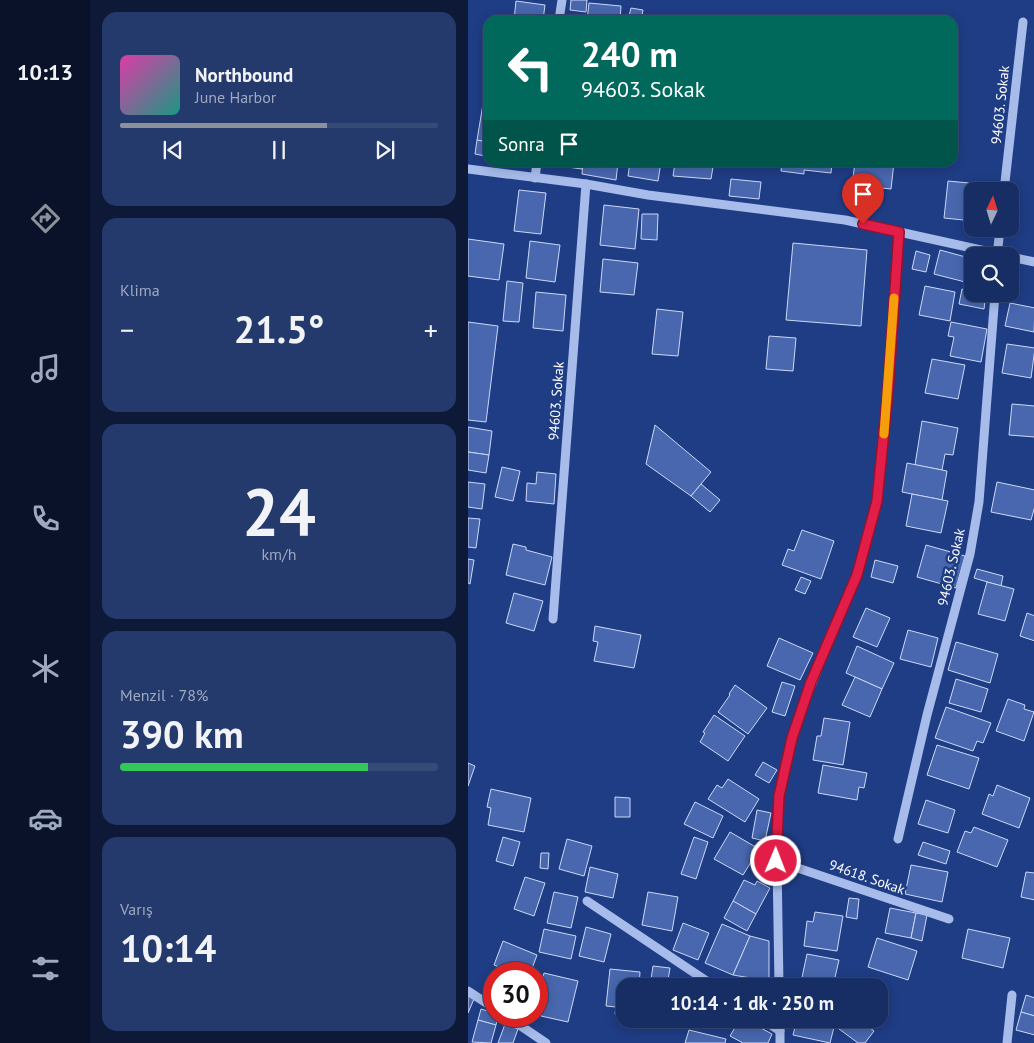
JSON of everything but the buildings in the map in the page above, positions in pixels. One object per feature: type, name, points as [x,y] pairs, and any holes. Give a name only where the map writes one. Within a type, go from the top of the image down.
[{"type":"street","points":[[560,15],[562,0]]},
{"type":"street","name":"94603. Sokak","points":[[1005,182],[1023,22]]},
{"type":"street","points":[[535,178],[536,167]]},
{"type":"street","points":[[468,169],[586,184],[648,195],[845,220],[964,247]]},
{"type":"street","name":"94603. Sokak","points":[[553,620],[586,184]]},
{"type":"street","points":[[779,978],[776,861],[779,796],[792,738],[811,682],[857,575],[877,501],[888,391],[899,232]]},
{"type":"street","points":[[1019,259],[1034,262]]},
{"type":"street","name":"94603. Sokak","points":[[898,839],[926,715],[970,554],[975,528],[979,502],[994,302]]},
{"type":"street","name":"94618. Sokak","points":[[776,861],[949,919]]},
{"type":"street","points":[[587,901],[702,978]]},
{"type":"street","points":[[468,991],[483,1001]]},
{"type":"street","points":[[1007,1043],[1012,995]]},
{"type":"street","points":[[522,1027],[546,1043]]},
{"type":"street","points":[[776,1028],[780,1031],[780,1043]]},
{"type":"slow traffic","points":[[884,434],[894,298]]},
{"type":"route","points":[[776,861],[779,796],[792,738],[811,682],[857,575],[877,501],[888,391],[899,232],[863,224]]}]
